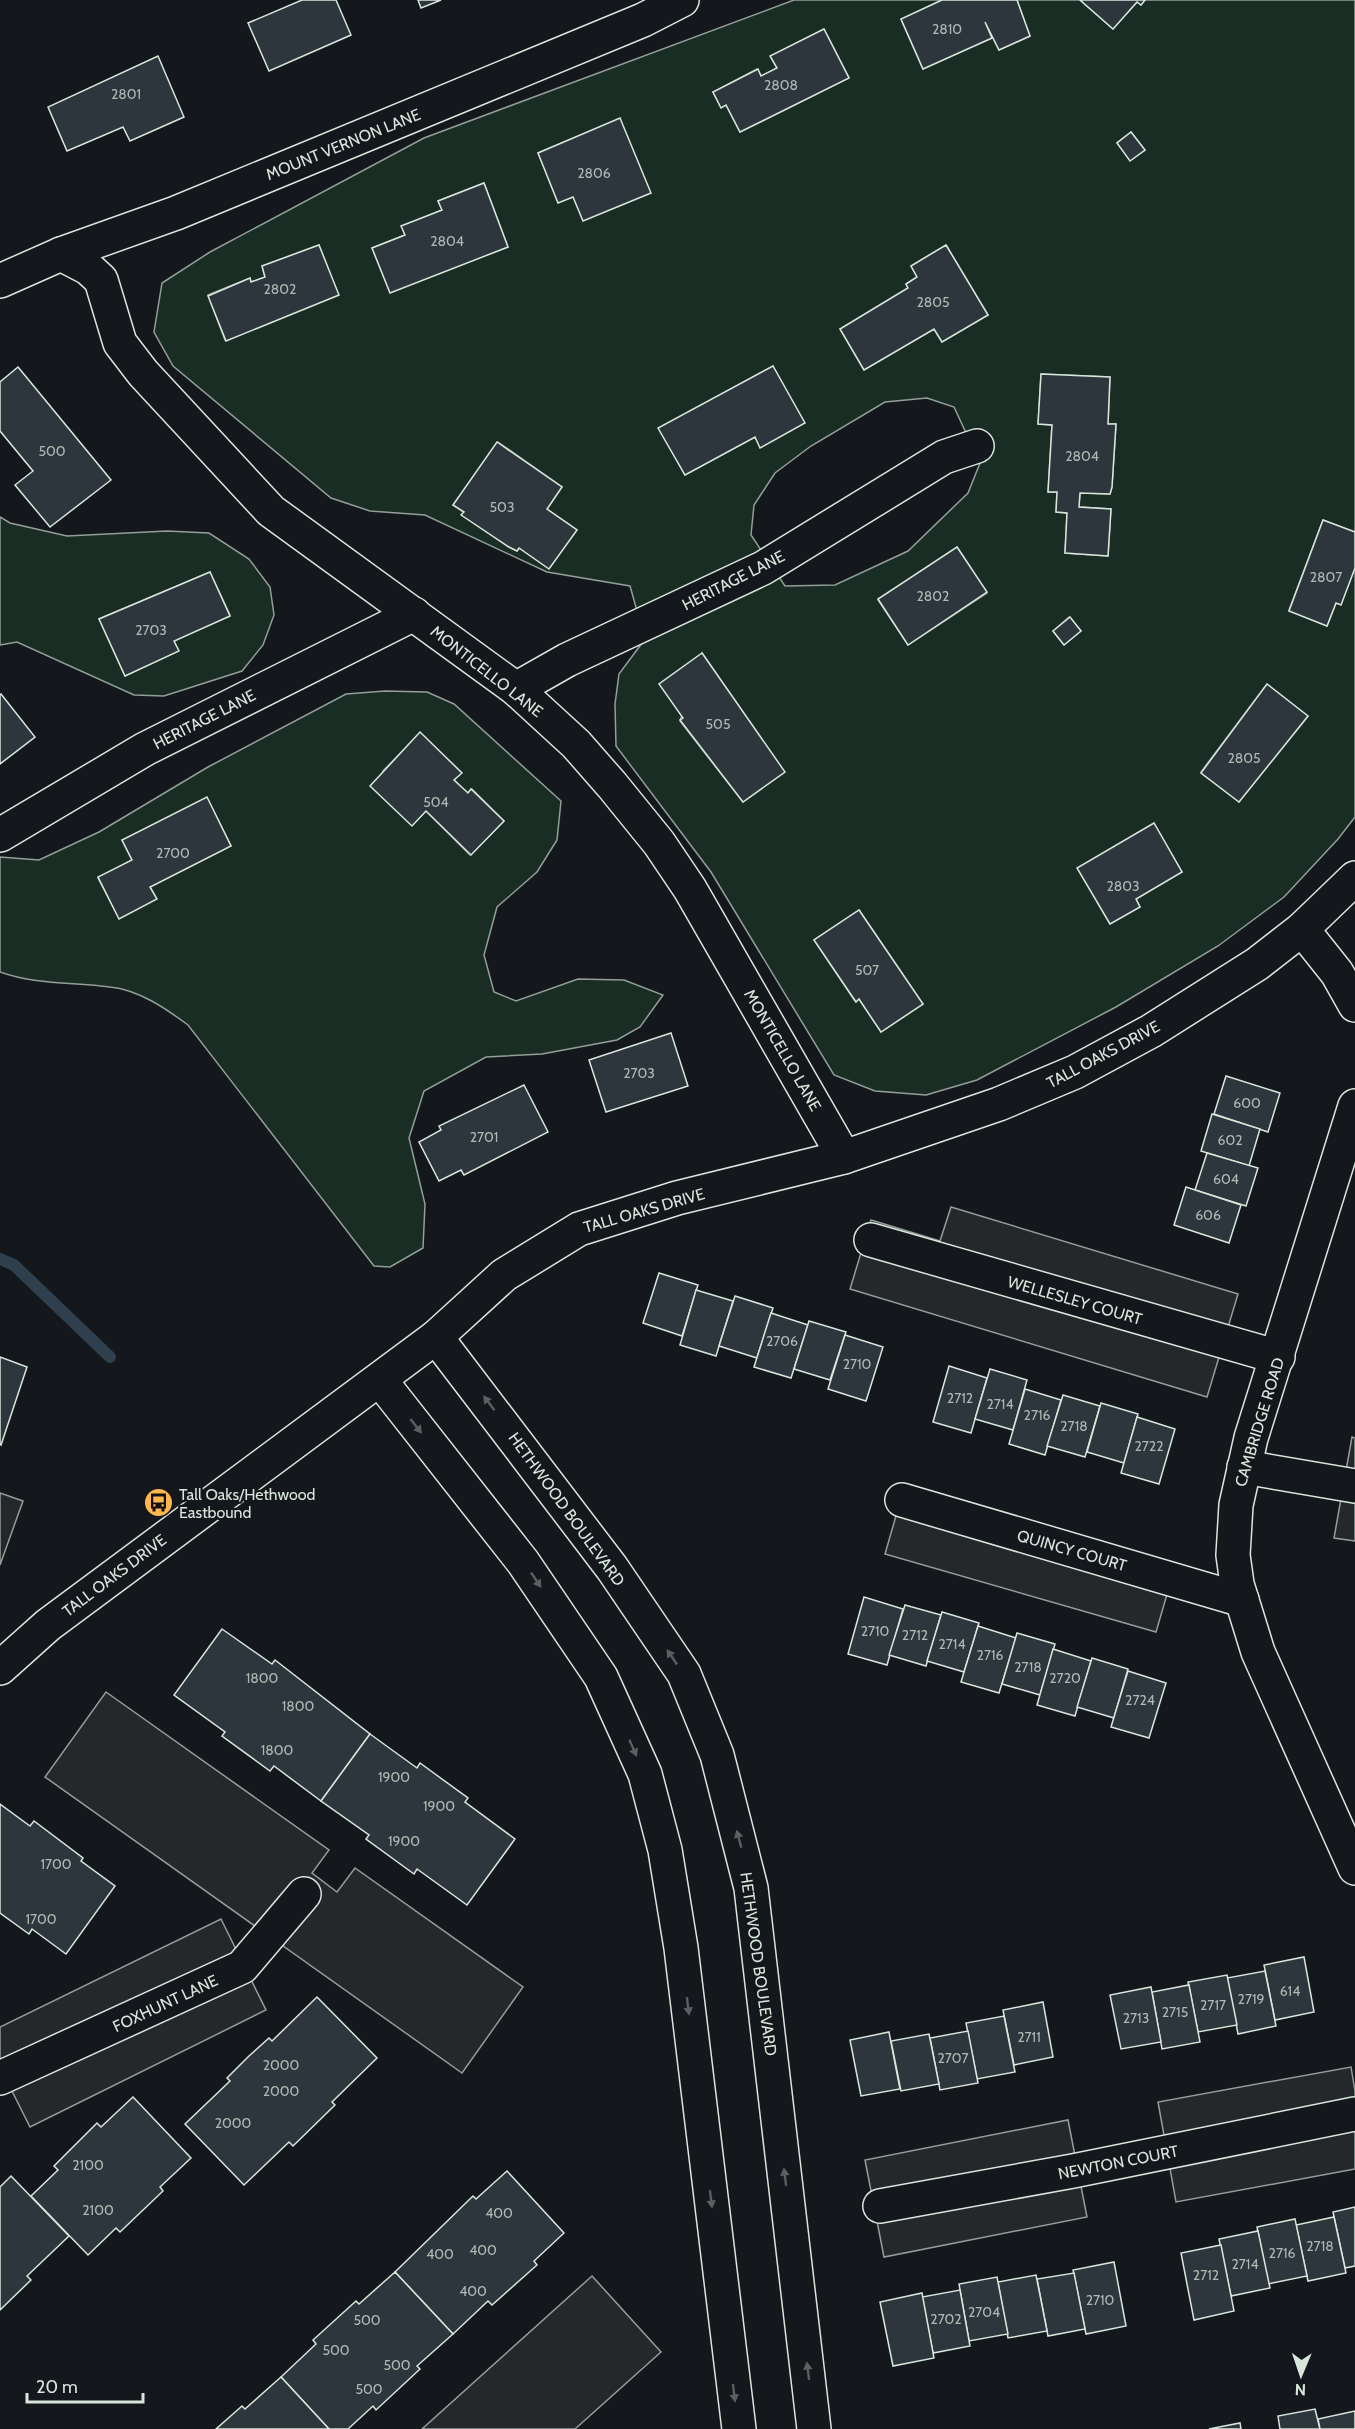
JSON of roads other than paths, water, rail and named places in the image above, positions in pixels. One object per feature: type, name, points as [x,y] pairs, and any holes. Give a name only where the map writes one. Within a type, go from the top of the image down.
[{"type":"street","name":"MOUNT VERNON LANE","points":[[0,281],[61,254],[176,213],[643,20],[682,0]]},
{"type":"street","name":"MONTICELLO LANE","points":[[61,254],[88,268],[101,280],[120,343],[144,373],[271,511],[516,689],[576,744],[659,843],[690,889],[844,1157]]},
{"type":"street","name":"HERITAGE LANE","points":[[516,689],[567,660],[763,568],[944,457],[976,446]]},
{"type":"street","name":"HERITAGE LANE","points":[[0,835],[145,749],[414,614]]},
{"type":"street","name":"TALL OAKS DRIVE","points":[[0,1668],[48,1625],[436,1337],[504,1275],[579,1229],[677,1198],[844,1157],[999,1104],[1075,1072],[1151,1031],[1257,964],[1302,929],[1355,878]]},
{"type":"street","points":[[1302,929],[1337,974],[1355,1005]]},
{"type":"street","name":"CAMBRIDGE ROAD","points":[[1355,1106],[1244,1467],[1236,1504],[1234,1532],[1236,1584],[1258,1652],[1355,1868]]},
{"type":"street","name":"WELLESLEY COURT","points":[[872,1240],[1278,1357]]},
{"type":"street","name":"HETHWOOD BOULEVARD","points":[[436,1337],[612,1568],[684,1674],[717,1755],[751,1888],[814,2429]]},
{"type":"street","points":[[380,1380],[523,1562],[601,1677],[645,1774],[666,1850],[681,1948],[739,2429]]},
{"type":"street","points":[[1244,1467],[1355,1486]]},
{"type":"street","name":"QUINCY COURT","points":[[902,1500],[1242,1600]]},
{"type":"street","name":"FOXHUNT LANE","points":[[0,2079],[242,1967],[304,1894]]},
{"type":"street","name":"NEWTON COURT","points":[[880,2206],[1073,2171],[1355,2114]]},
{"type":"waterway","points":[[0,1259],[14,1265],[110,1357]]},
{"type":"place","name":"Tall Oaks/Hethwood Eastbound","points":[[158,1503]]}]
